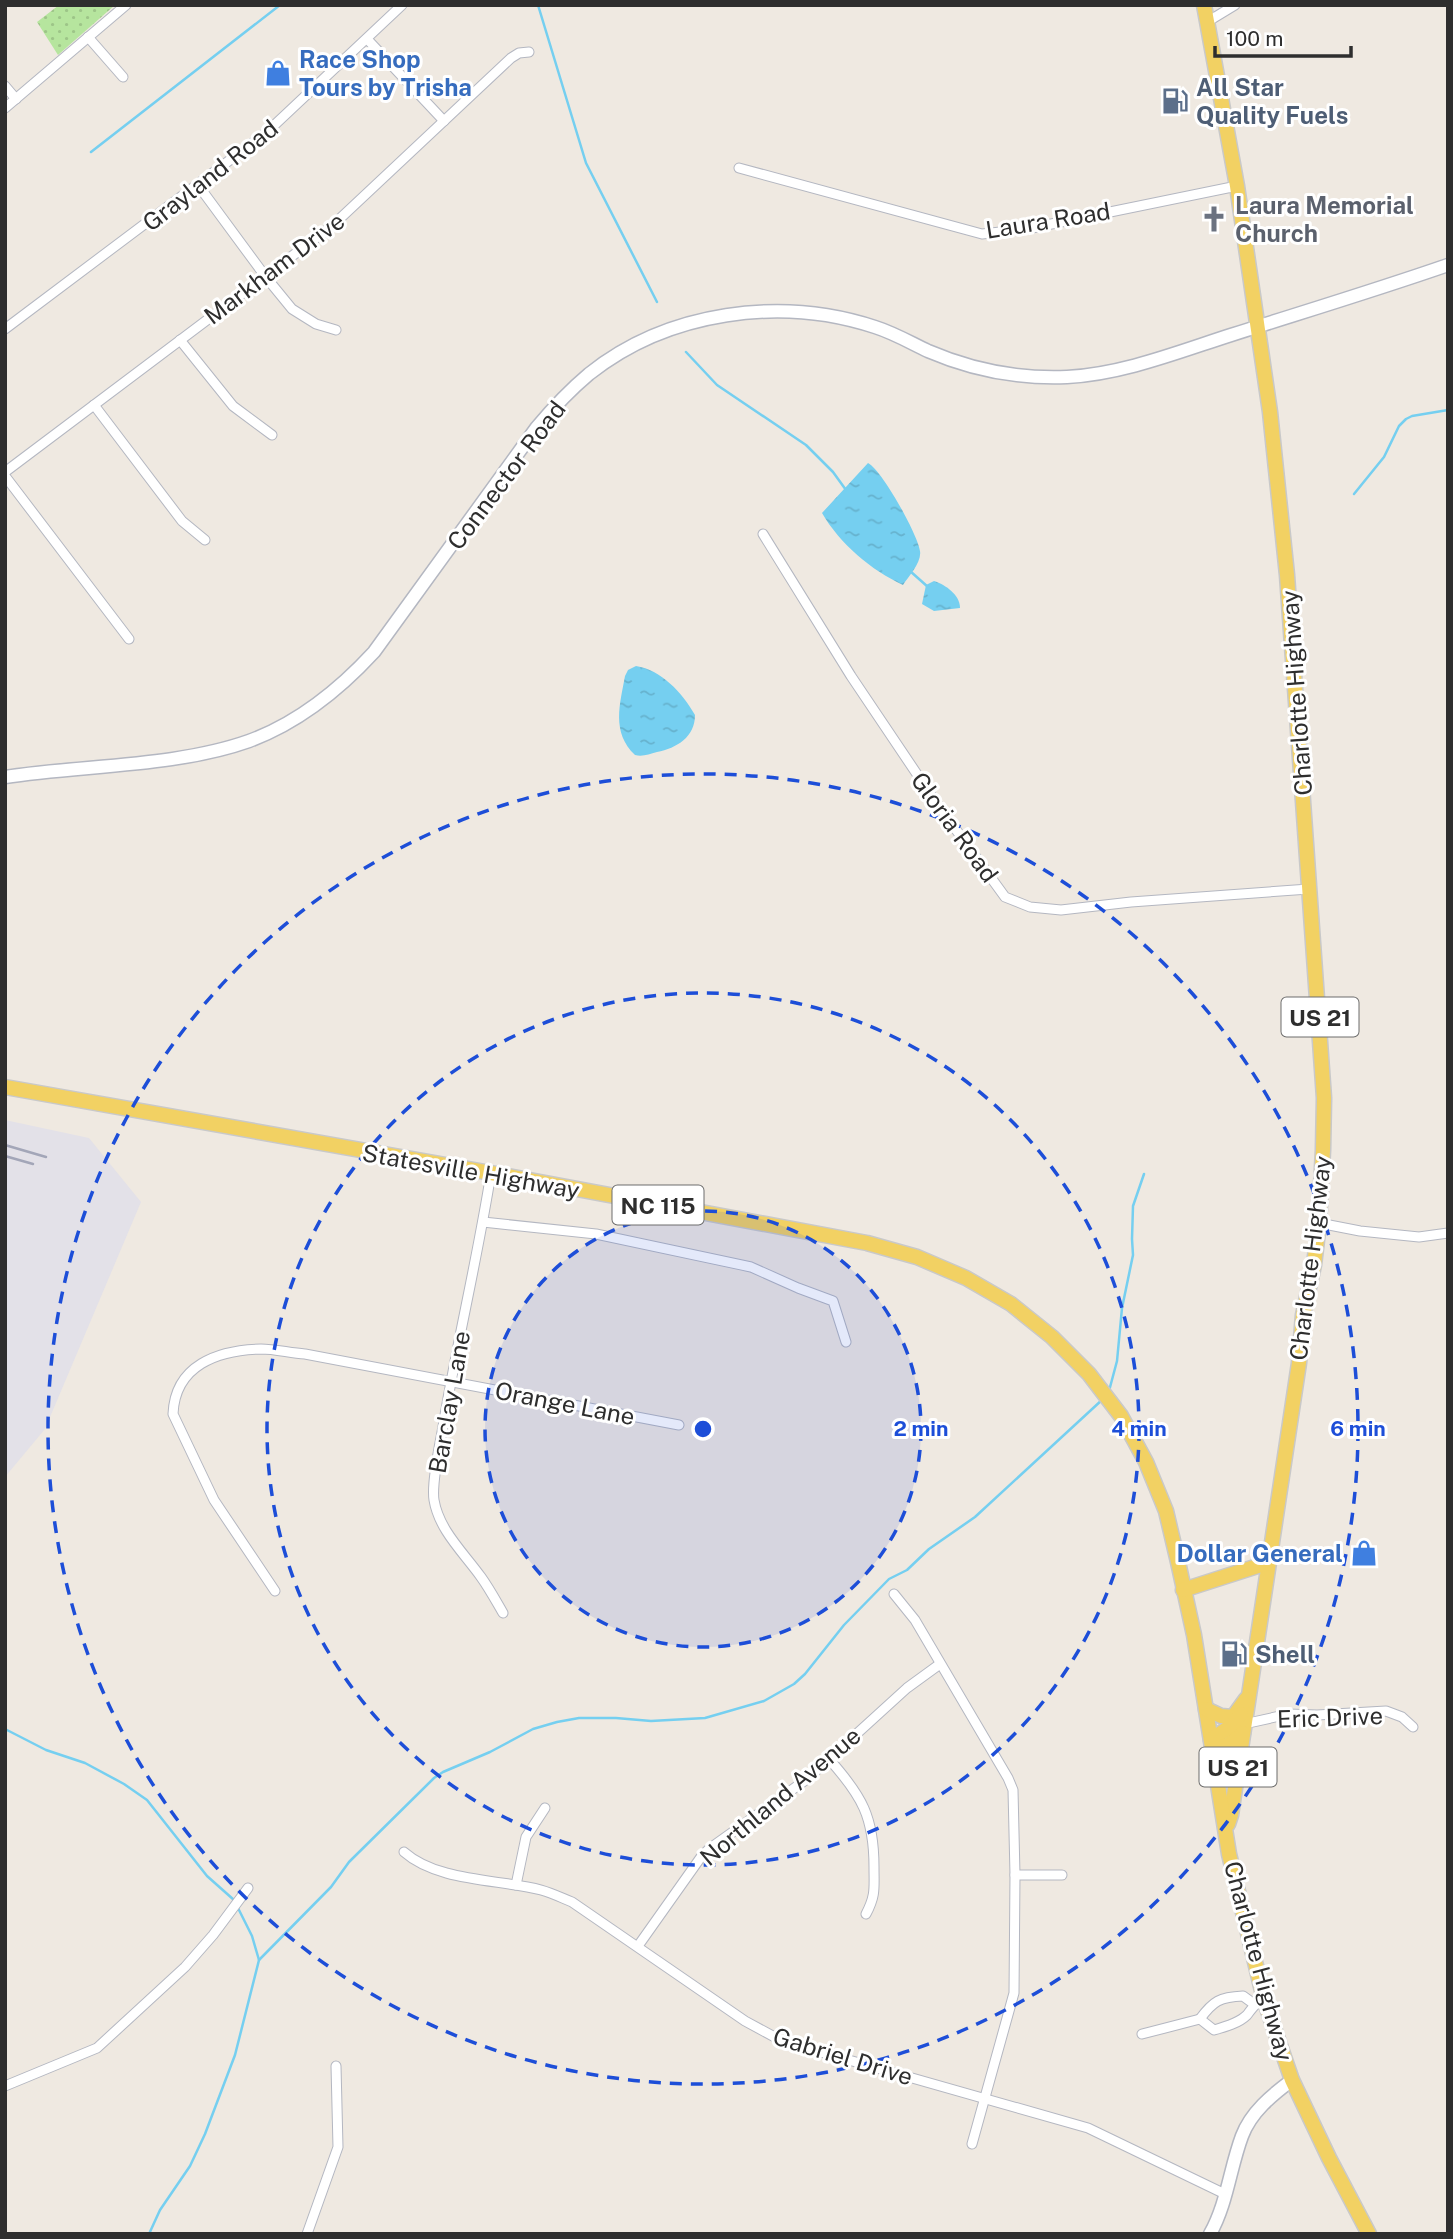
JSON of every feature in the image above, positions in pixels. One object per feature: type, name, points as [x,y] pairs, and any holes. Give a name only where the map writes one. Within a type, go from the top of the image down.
[{"type":"main road","name":"Charlotte Highway","points":[[1204,5],[1237,186],[1270,412],[1287,575],[1324,1098],[1319,1223],[1231,1815],[1226,1829],[1259,2002],[1292,2080],[1368,2234]]},
{"type":"main road","name":"Statesville Highway","points":[[5,1087],[867,1244],[930,1262],[966,1278],[1011,1304],[1052,1337],[1080,1365],[1121,1416],[1146,1462],[1166,1511],[1194,1635],[1226,1829]]},
{"type":"main road","points":[[1184,1590],[1268,1563]]},
{"type":"main road","points":[[1206,1709],[1221,1716],[1233,1717],[1247,1700]]},
{"type":"main road","points":[[1212,1744],[1236,1721],[1247,1700]]},
{"type":"main road","points":[[1212,1744],[1228,1745],[1243,1728]]},
{"type":"street","points":[[5,108],[126,5]]},
{"type":"street","name":"Grayland Road","points":[[5,329],[267,132],[402,5]]},
{"type":"street","points":[[1207,22],[1235,5]]},
{"type":"street","points":[[88,37],[123,77]]},
{"type":"street","points":[[367,39],[444,121]]},
{"type":"street","name":"Markham Drive","points":[[5,474],[349,211],[511,58],[519,53],[529,52]]},
{"type":"street","points":[[5,86],[16,99]]},
{"type":"street","name":"Laura Road","points":[[739,168],[982,234],[1027,229],[1237,186]]},
{"type":"street","points":[[198,185],[292,309],[307,320],[336,330]]},
{"type":"street","name":"Connector Road","points":[[5,777],[215,751],[260,736],[311,708],[345,682],[374,652],[529,438],[554,408],[591,373],[630,348],[677,327],[730,314],[814,313],[878,328],[928,351],[996,373],[1051,377],[1092,374],[1134,365],[1448,265]]},
{"type":"street","points":[[180,340],[233,406],[272,435]]},
{"type":"street","points":[[93,405],[182,521],[205,540]]},
{"type":"street","points":[[5,474],[130,639]]},
{"type":"street","name":"Gloria Road","points":[[763,534],[851,676],[933,798],[1005,897],[1030,907],[1061,910],[1309,889]]},
{"type":"street","name":"Barclay Lane","points":[[491,1174],[451,1381],[434,1498],[441,1520],[452,1540],[481,1577],[503,1613]]},
{"type":"street","points":[[483,1222],[596,1234],[751,1267],[832,1301],[846,1342]]},
{"type":"street","points":[[1319,1223],[1360,1231],[1419,1237],[1448,1233]]},
{"type":"street","name":"Orange Lane","points":[[275,1591],[214,1500],[173,1414],[174,1401],[183,1378],[194,1368],[221,1355],[262,1349],[318,1357],[679,1424]]},
{"type":"street","points":[[894,1594],[915,1620],[1009,1778],[1013,1790],[1014,1993],[972,2144]]},
{"type":"street","name":"Northland Avenue","points":[[638,1946],[709,1849],[807,1779],[907,1688],[940,1664]]},
{"type":"street","name":"Eric Drive","points":[[1243,1728],[1289,1714],[1317,1716],[1387,1712],[1402,1717],[1413,1727]]},
{"type":"street","points":[[829,1759],[853,1789],[872,1826],[874,1898],[866,1914]]},
{"type":"street","points":[[516,1885],[526,1837],[545,1808]]},
{"type":"street","name":"Gabriel Drive","points":[[404,1853],[421,1864],[441,1871],[541,1890],[572,1902],[745,2021],[782,2041],[1088,2128],[1225,2194]]},
{"type":"street","points":[[1015,1875],[1062,1875]]},
{"type":"street","points":[[5,2086],[96,2048],[184,1967],[248,1888]]},
{"type":"street","points":[[1142,2034],[1200,2020],[1211,2004],[1232,1996],[1243,1996],[1259,2002],[1245,2017],[1221,2028],[1214,2030],[1200,2020]]},
{"type":"street","points":[[307,2234],[338,2147],[336,2066]]},
{"type":"street","points":[[1210,2234],[1242,2135],[1261,2106],[1292,2080]]},
{"type":"shaded area","points":[[5,1120],[89,1138],[141,1202],[45,1429],[5,1477]]},
{"type":"green space","points":[[59,5],[115,5],[58,55],[37,22]]},
{"type":"water","points":[[868,463],[882,477],[918,543],[919,560],[903,585],[879,572],[857,555],[822,513]]},
{"type":"water","points":[[934,581],[952,591],[960,608],[934,611],[922,604],[926,585]]},
{"type":"water","points":[[636,666],[654,672],[670,683],[695,715],[692,730],[684,740],[664,750],[641,756],[635,755],[627,746],[619,717],[625,676],[628,670]]},
{"type":"waterway","points":[[91,152],[280,5]]},
{"type":"waterway","points":[[538,5],[586,163],[657,302]]},
{"type":"waterway","points":[[686,352],[717,385],[806,445],[833,472],[846,490]]},
{"type":"waterway","points":[[1354,494],[1384,457],[1399,426],[1406,419],[1448,410]]},
{"type":"waterway","points":[[910,571],[928,587]]},
{"type":"waterway","points":[[1109,1391],[1117,1361],[1122,1308],[1133,1255],[1133,1206],[1144,1174]]},
{"type":"waterway","points":[[149,2234],[160,2210],[190,2166],[205,2134],[235,2055],[259,1960],[331,1887],[349,1862],[434,1778],[533,1729],[557,1722],[579,1718],[651,1721],[705,1718],[764,1701],[794,1684],[805,1674],[844,1625],[889,1579],[907,1570],[929,1549],[975,1517],[1103,1399]]},
{"type":"waterway","points":[[5,1729],[46,1750],[85,1763],[147,1800],[207,1876],[234,1900],[252,1936],[259,1960]]},
{"type":"railway","points":[[5,1145],[46,1157]]},
{"type":"railway","points":[[5,1156],[33,1164]]},
{"type":"place","name":"Race Shop Tours by Trisha","points":[[278,73]]},
{"type":"place","name":"All Star Quality Fuels","points":[[1175,101]]},
{"type":"place","name":"Laura Memorial Church","points":[[1214,219]]},
{"type":"place","name":"Dollar General","points":[[1364,1553]]},
{"type":"place","name":"Shell","points":[[1234,1654]]}]
